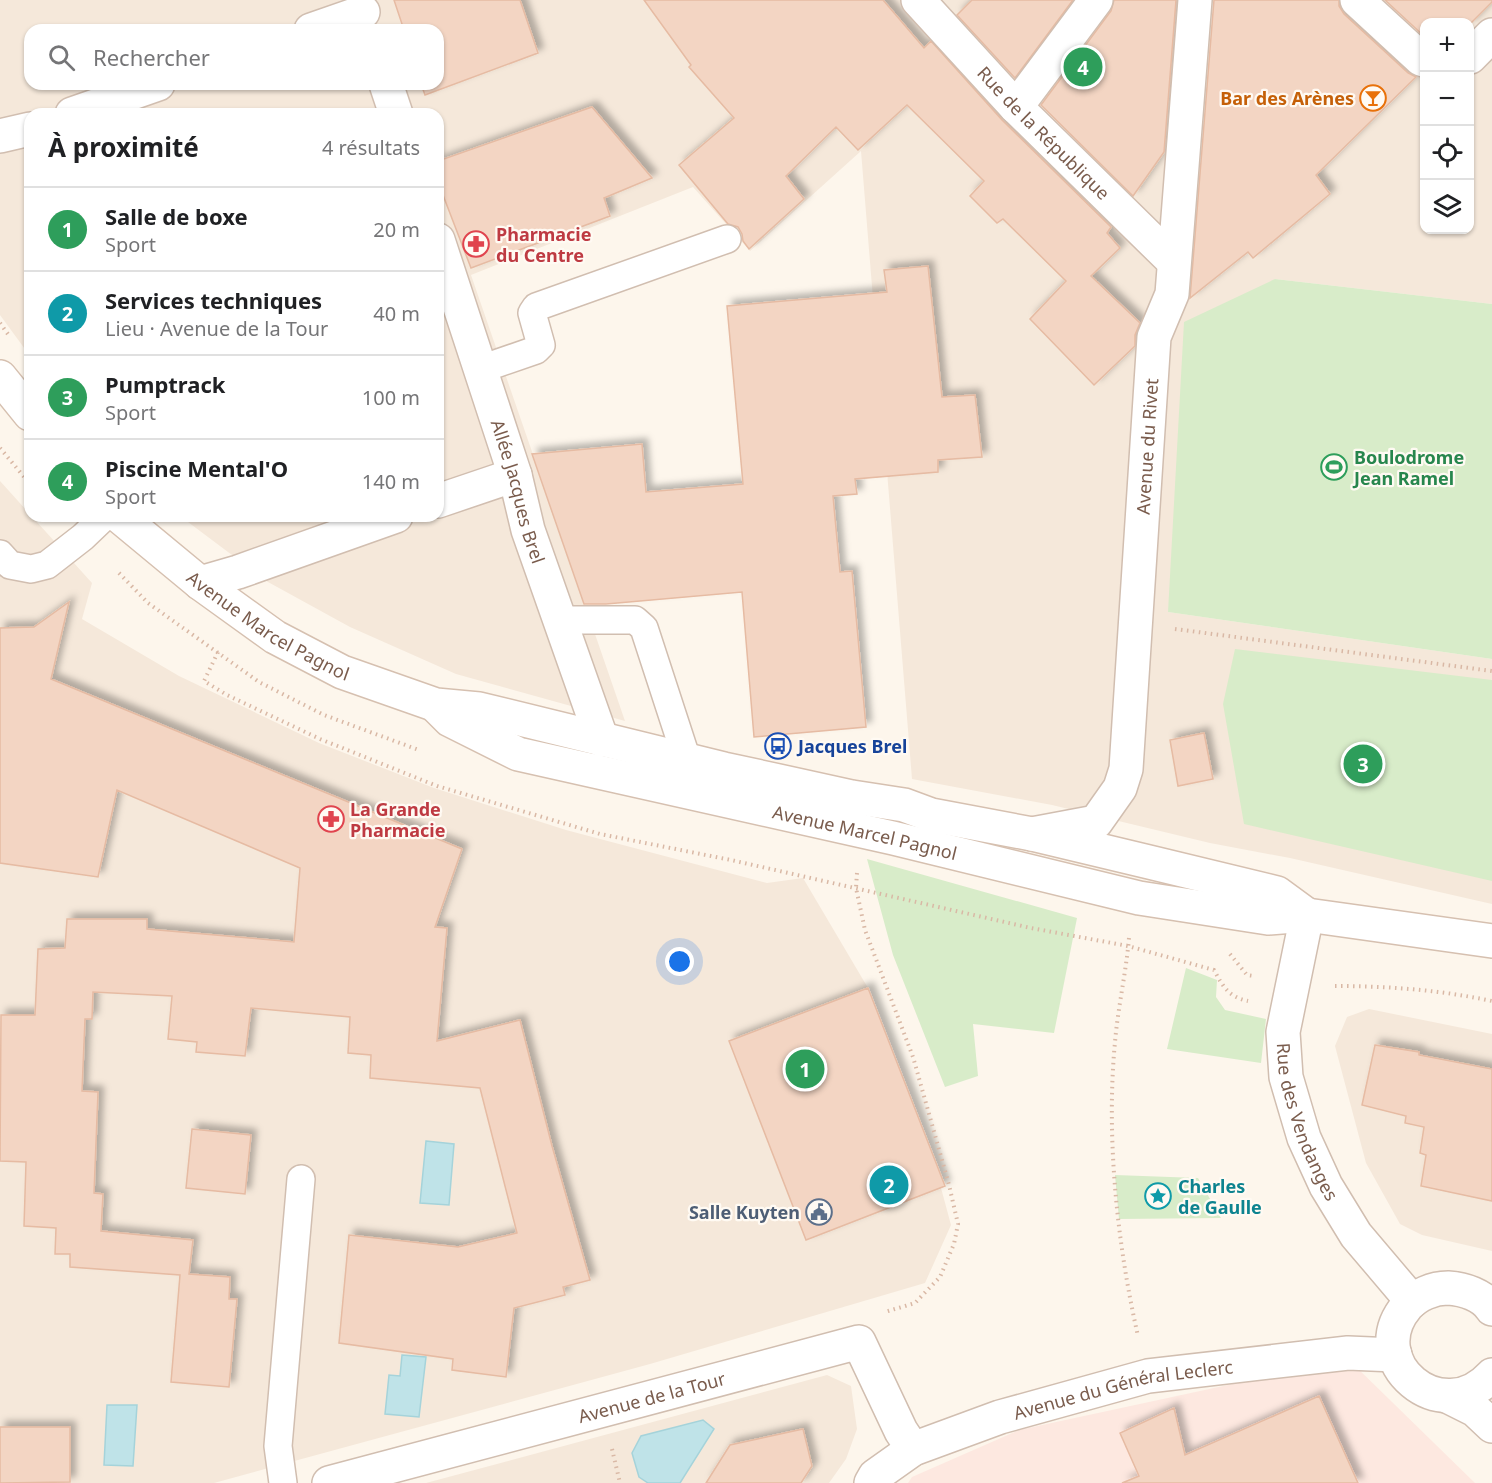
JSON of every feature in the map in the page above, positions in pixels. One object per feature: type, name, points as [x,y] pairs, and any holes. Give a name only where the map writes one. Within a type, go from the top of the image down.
[{"type":"street","name":"Rue de la République","points":[[918,0],[1016,107],[1173,261]]},
{"type":"street","points":[[1016,107],[1096,0]]},
{"type":"street","name":"Avenue du Rivet","points":[[1032,834],[1096,822],[1120,788],[1126,769],[1154,337],[1172,294],[1195,0]]},
{"type":"street","points":[[1357,0],[1420,58]]},
{"type":"street","points":[[330,24],[363,14]]},
{"type":"street","points":[[1474,53],[1492,35]]},
{"type":"street","points":[[89,108],[141,90]]},
{"type":"street","points":[[388,90],[394,108]]},
{"type":"street","points":[[0,136],[24,130]]},
{"type":"street","name":"Allée Jacques Brel","points":[[444,258],[515,475],[528,530],[602,740]]},
{"type":"street","points":[[0,377],[24,407]]},
{"type":"street","points":[[444,499],[515,475]]},
{"type":"street","name":"Avenue Marcel Pagnol","points":[[126,522],[200,583],[274,637],[342,672],[436,705],[479,709],[687,760],[852,797],[904,805],[931,815],[1032,834],[1277,893],[1307,915]]},
{"type":"street","points":[[200,583],[238,572],[379,522]]},
{"type":"street","name":"Avenue Marcel Pagnol","points":[[436,705],[450,720],[519,754],[716,800],[894,838],[1139,898],[1268,918],[1307,915],[1492,941]]},
{"type":"street","name":"Rue des Vendanges","points":[[1307,915],[1283,1032],[1286,1077],[1304,1138],[1326,1186],[1356,1236],[1412,1301]]},
{"type":"street","points":[[1492,1309],[1476,1295],[1460,1288],[1443,1288],[1426,1292],[1412,1301],[1402,1313],[1396,1326],[1394,1341],[1395,1355],[1403,1372],[1415,1385],[1431,1394],[1449,1397],[1475,1410],[1492,1426]]},
{"type":"street","name":"Avenue de la Tour","points":[[329,1483],[859,1342],[901,1431],[913,1449]]},
{"type":"street","name":"Avenue du Général Leclerc","points":[[871,1483],[875,1476],[913,1449],[1000,1417],[1148,1376],[1348,1353],[1395,1355]]},
{"type":"street","points":[[1449,1397],[1466,1394],[1480,1387],[1492,1375]]},
{"type":"lane","points":[[481,369],[536,350],[541,345],[532,314],[536,307],[727,239]]},
{"type":"lane","points":[[0,554],[10,565],[31,569],[47,565],[99,522]]},
{"type":"lane","points":[[560,620],[635,620],[644,628],[687,760]]},
{"type":"lane","points":[[283,1483],[278,1446],[301,1179]]},
{"type":"path","points":[[0,448],[24,477]]},
{"type":"path","points":[[1136,624],[1492,671]]},
{"type":"path","points":[[857,867],[856,888],[865,930],[913,1057],[958,1224],[954,1244],[940,1277],[915,1303],[883,1312]]},
{"type":"path","points":[[875,892],[1031,928],[1128,946],[1214,970],[1223,988],[1236,998],[1254,1003]]},
{"type":"path","points":[[1139,898],[1130,924],[1115,1042],[1112,1100],[1115,1175],[1129,1293],[1148,1376]]},
{"type":"shaded area","points":[[0,0],[1492,0],[1492,304],[1275,279],[1168,612],[1492,659],[1492,904],[1290,858],[1210,843],[1052,805],[912,779],[861,151],[750,251],[693,187],[471,275],[625,721],[456,674],[350,627],[268,582],[188,522],[444,522],[444,108],[24,108],[24,348],[0,315]]},
{"type":"shaded area","points":[[0,481],[24,508],[24,522],[37,522],[92,583],[82,619],[179,676],[319,743],[434,788],[566,830],[767,883],[803,878],[868,988],[930,1147],[951,1225],[925,1283],[650,1364],[214,1483],[0,1483]]},
{"type":"shaded area","points":[[1369,1009],[1492,1034],[1492,1251],[1422,1235],[1400,1224],[1366,1163],[1335,1046],[1347,1017]]},
{"type":"shaded area","points":[[1348,1359],[1475,1483],[908,1483],[912,1477],[1019,1430]]},
{"type":"shaded area","points":[[827,1375],[851,1386],[857,1429],[846,1459],[829,1483],[426,1483]]},
{"type":"green space","name":"Boulodrome Jean Ramel","points":[[1275,279],[1492,304],[1492,659],[1168,612],[1184,322]]},
{"type":"green space","points":[[1235,649],[1492,680],[1492,881],[1244,824],[1223,704]]},
{"type":"green space","points":[[867,859],[1077,918],[1054,1033],[973,1024],[978,1076],[945,1087],[893,955]]},
{"type":"green space","points":[[1186,968],[1217,980],[1216,997],[1225,1010],[1266,1019],[1261,1063],[1167,1049]]},
{"type":"green space","points":[[1115,1175],[1198,1178],[1221,1218],[1119,1219]]},
{"type":"water","points":[[426,1141],[454,1144],[449,1205],[420,1203]]},
{"type":"water","points":[[402,1355],[426,1357],[419,1417],[385,1414],[389,1375],[400,1376]]},
{"type":"water","points":[[107,1405],[137,1405],[133,1466],[104,1465]]},
{"type":"water","points":[[703,1420],[714,1429],[680,1483],[648,1483],[639,1477],[632,1453],[641,1436]]},
{"type":"building","points":[[394,0],[520,0],[538,53],[444,88],[444,24],[402,24]]},
{"type":"building","points":[[644,0],[883,0],[924,48],[931,41],[1002,120],[1111,227],[1107,233],[1120,248],[1091,276],[1140,323],[1135,335],[1135,346],[1094,385],[1030,319],[1066,281],[1003,219],[997,223],[970,196],[984,181],[907,105],[858,150],[836,127],[786,176],[804,199],[749,249],[738,227],[728,224],[679,165],[734,118],[689,67],[691,65]]},
{"type":"building","points":[[972,0],[1073,0],[1015,78],[957,15]]},
{"type":"building","points":[[1114,0],[1176,0],[1164,152],[1133,196],[1041,105],[1111,11]]},
{"type":"building","points":[[1214,0],[1339,0],[1339,6],[1344,14],[1408,73],[1416,77],[1316,175],[1330,194],[1253,258],[1248,252],[1190,298]]},
{"type":"building","points":[[1385,0],[1492,0],[1474,20],[1474,18],[1420,18],[1420,32]]},
{"type":"building","points":[[423,90],[438,90],[425,95]]},
{"type":"building","points":[[592,107],[652,178],[604,198],[610,216],[471,268],[444,198],[444,159]]},
{"type":"building","points":[[928,266],[942,397],[975,395],[982,457],[938,460],[938,472],[855,479],[857,494],[833,496],[840,572],[852,571],[866,727],[754,737],[742,592],[584,604],[532,454],[642,444],[646,492],[743,484],[727,306],[887,292],[884,270]]},
{"type":"building","points":[[69,602],[51,679],[462,849],[435,927],[447,928],[437,1041],[520,1020],[552,1146],[590,1280],[563,1287],[565,1295],[514,1308],[506,1377],[452,1370],[453,1359],[339,1343],[349,1235],[458,1247],[517,1233],[480,1088],[370,1078],[371,1055],[348,1053],[350,1017],[251,1008],[245,1056],[196,1052],[197,1042],[168,1039],[172,996],[93,992],[92,1019],[85,1019],[82,1091],[98,1092],[94,1193],[103,1194],[101,1231],[193,1240],[189,1274],[230,1277],[229,1299],[237,1299],[229,1387],[171,1382],[180,1275],[70,1267],[70,1254],[55,1254],[56,1228],[24,1226],[26,1162],[0,1161],[1,1015],[35,1015],[38,949],[65,948],[67,919],[147,919],[147,929],[294,942],[300,868],[117,790],[98,877],[0,863],[0,628],[34,627]]},
{"type":"building","points":[[1204,733],[1213,779],[1178,786],[1170,740]]},
{"type":"building","points":[[868,988],[945,1186],[806,1240],[729,1041]]},
{"type":"building","points":[[1375,1045],[1419,1052],[1419,1055],[1492,1069],[1492,1201],[1421,1186],[1426,1155],[1420,1153],[1424,1127],[1405,1123],[1406,1116],[1362,1105]]},
{"type":"building","points":[[192,1129],[251,1135],[245,1194],[186,1188]]},
{"type":"building","points":[[1319,1396],[1358,1483],[1122,1483],[1139,1476],[1120,1433],[1174,1408],[1185,1455]]},
{"type":"building","points":[[0,1427],[70,1427],[70,1482],[0,1483]]},
{"type":"building","points":[[803,1429],[812,1466],[801,1483],[706,1483],[730,1445]]},
{"type":"place","name":"Piscine Mental'O","points":[[1083,67]]},
{"type":"place","name":"Bar des Arènes","points":[[1373,98]]},
{"type":"place","name":"Pharmacie du Centre","points":[[476,244]]},
{"type":"place","name":"Boulodrome Jean Ramel","points":[[1334,467]]},
{"type":"place","name":"Jacques Brel","points":[[778,746]]},
{"type":"place","name":"Pumptrack","points":[[1363,764]]},
{"type":"place","name":"La Grande Pharmacie","points":[[331,819]]},
{"type":"place","name":"Salle de boxe","points":[[805,1069]]},
{"type":"place","name":"Services techniques","points":[[889,1185]]},
{"type":"place","name":"Charles de Gaulle","points":[[1158,1196]]},
{"type":"place","name":"Salle Kuyten","points":[[819,1212]]}]
